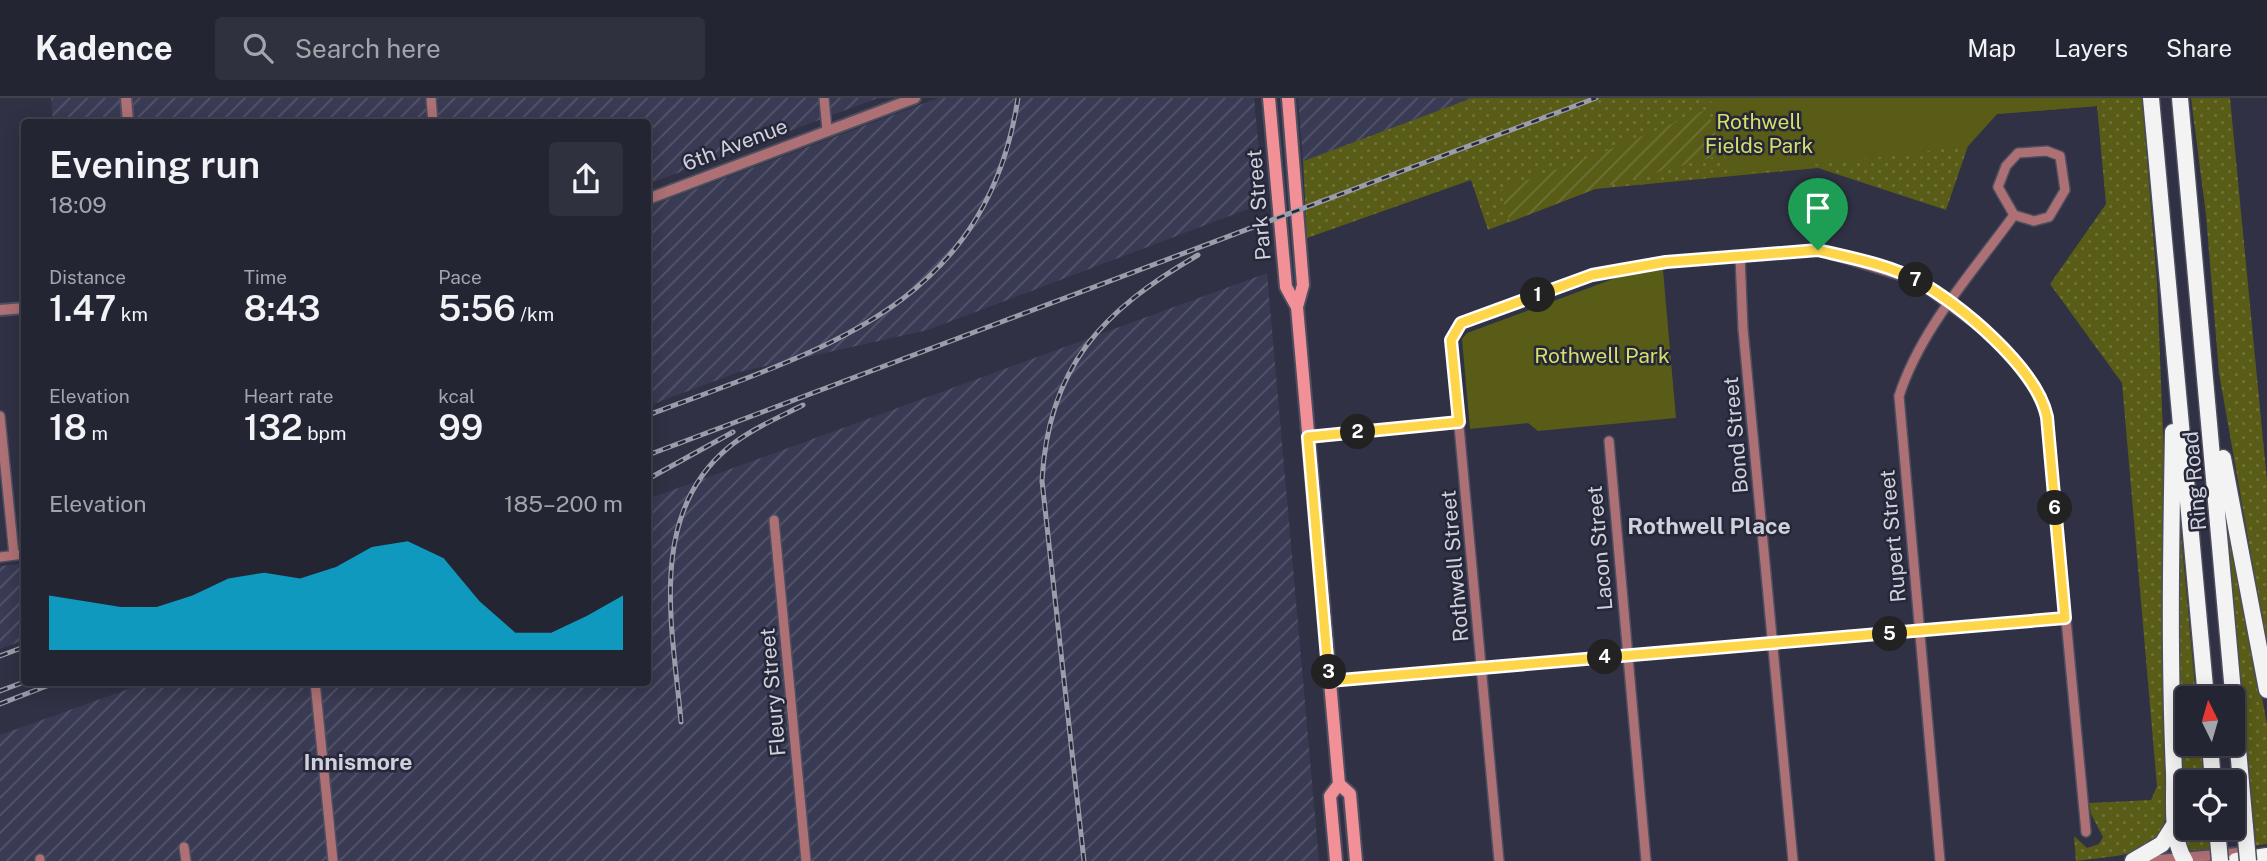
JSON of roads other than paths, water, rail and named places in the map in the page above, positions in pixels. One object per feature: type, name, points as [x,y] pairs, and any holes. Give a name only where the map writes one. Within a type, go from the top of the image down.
[{"type":"highway","name":"Ring Road","points":[[2151,98],[2205,686]]},
{"type":"highway","name":"Ring Road","points":[[2180,98],[2248,861]]},
{"type":"highway","points":[[2174,342],[2171,645],[2175,787]]},
{"type":"highway","points":[[2208,389],[2267,690]]},
{"type":"highway","points":[[2133,861],[2162,844],[2175,824]]},
{"type":"highway","points":[[2180,840],[2184,859]]},
{"type":"highway","points":[[2218,840],[2220,861]]},
{"type":"highway","points":[[2236,861],[2267,856]]},
{"type":"main road","name":"Park Street","points":[[1269,98],[1286,287],[1297,307]]},
{"type":"main road","name":"Park Street","points":[[1288,98],[1303,285],[1297,307],[1329,681],[1339,784],[1350,794],[1356,861]]},
{"type":"main road","name":"Park Street","points":[[1336,861],[1330,796],[1339,784]]},
{"type":"street","points":[[125,98],[128,119]]},
{"type":"street","points":[[431,98],[433,119]]},
{"type":"street","points":[[824,98],[827,130]]},
{"type":"street","name":"6th Avenue","points":[[651,198],[915,98]]},
{"type":"street","points":[[2047,151],[2060,156],[2065,190],[2049,217],[2034,221],[2014,215],[1998,187],[2006,166],[2018,153],[2047,151]]},
{"type":"street","name":"Rupert Street","points":[[1940,861],[1899,396],[1909,365],[1949,303],[2014,215]]},
{"type":"street","name":"Rothwell Street","points":[[1499,861],[1451,340],[1461,323],[1592,275],[1666,262],[1818,250],[1915,280],[1949,303],[2003,346],[2044,405],[2086,832]]},
{"type":"street","name":"Bond Street","points":[[1740,256],[1793,861]]},
{"type":"street","points":[[0,310],[21,308]]},
{"type":"street","points":[[0,416],[14,555]]},
{"type":"street","points":[[1308,437],[1459,422]]},
{"type":"street","name":"Lacon Street","points":[[1609,441],[1646,861]]},
{"type":"street","name":"Fleury Street","points":[[774,520],[806,861]]},
{"type":"street","points":[[0,557],[21,554]]},
{"type":"street","points":[[1329,681],[2065,618]]},
{"type":"street","points":[[315,686],[333,861]]},
{"type":"street","points":[[184,847],[186,861]]},
{"type":"street","points":[[2148,861],[2267,850]]},
{"type":"railway","points":[[651,414],[774,368],[832,342],[886,311],[932,273],[971,227],[1000,169],[1018,98]]},
{"type":"railway","points":[[651,454],[1596,98]]},
{"type":"railway","points":[[1084,861],[1042,481],[1047,441],[1056,405],[1069,373],[1108,320],[1134,297],[1198,255]]},
{"type":"railway","points":[[681,722],[673,649],[671,575],[675,539],[685,506],[703,475],[729,447],[755,429],[803,405]]},
{"type":"railway","points":[[651,477],[733,432]]},
{"type":"railway","points":[[0,656],[21,648]]},
{"type":"railway","points":[[0,691],[21,683]]},
{"type":"railway","points":[[0,704],[47,686]]},
{"type":"district","name":"Rothwell Place","points":[[1709,526]]},
{"type":"district","name":"Innismore","points":[[358,762]]},
{"type":"park label","name":"Rothwell Fields Park","points":[[1759,134]]},
{"type":"park label","name":"Rothwell Park","points":[[1602,356]]}]
